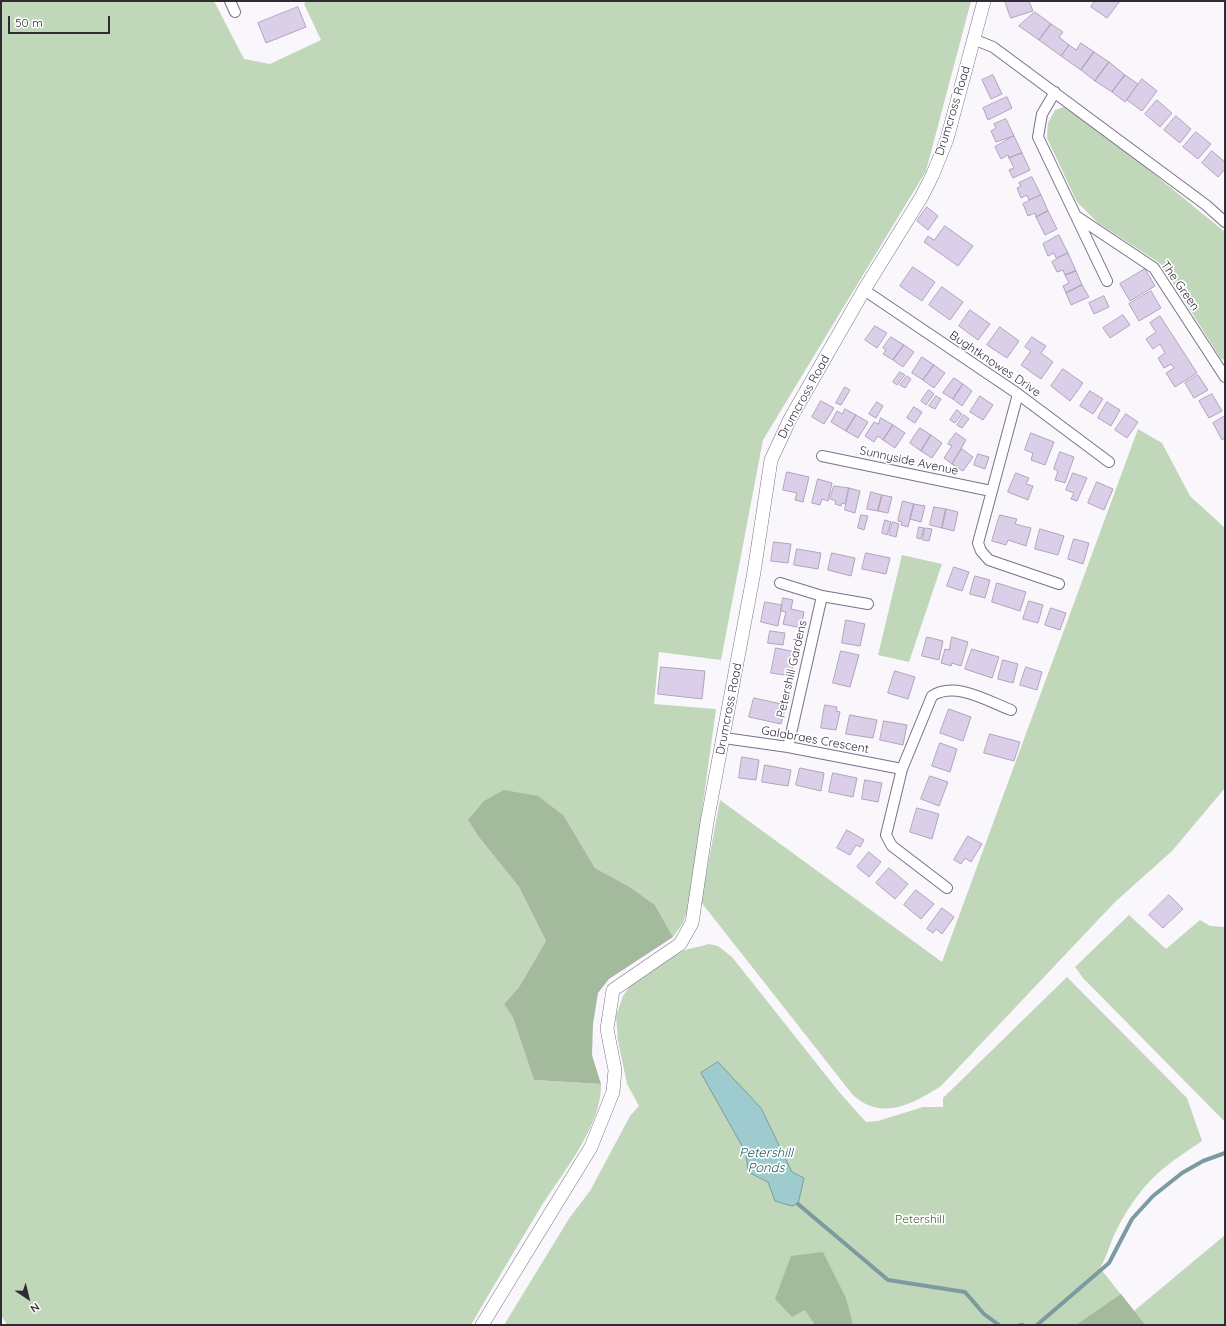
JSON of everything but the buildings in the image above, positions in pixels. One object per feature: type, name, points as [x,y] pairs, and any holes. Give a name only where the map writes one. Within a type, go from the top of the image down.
[{"type":"street","points":[[230,1],[235,12]]},
{"type":"street","name":"Drumcross Road","points":[[482,1325],[591,1147],[613,1092],[615,1070],[607,1029],[613,990],[680,944],[692,923],[707,822],[754,572],[771,460],[790,419],[864,290],[922,196],[933,174],[947,139],[984,1]]},
{"type":"street","points":[[973,39],[993,47],[1206,205],[1225,222]]},
{"type":"street","points":[[1054,92],[1042,114],[1038,137],[1107,281]]},
{"type":"street","name":"The Green","points":[[1076,216],[1154,268],[1225,376]]},
{"type":"street","name":"Bughtknowes Drive","points":[[864,290],[1018,394],[1109,462]]},
{"type":"street","points":[[1018,394],[978,543],[981,551],[989,560],[1059,584]]},
{"type":"street","name":"Sunnyside Avenue","points":[[822,456],[991,491]]},
{"type":"street","points":[[780,583],[822,596],[868,604]]},
{"type":"street","name":"Petershill Gardens","points":[[788,747],[822,596]]},
{"type":"street","points":[[947,888],[892,846],[886,835],[902,769],[932,696],[941,690],[957,690],[1011,710]]},
{"type":"street","name":"Galabraes Crescent","points":[[724,738],[788,747],[902,769]]},
{"type":"green space","points":[[1,1],[214,1],[244,59],[270,64],[321,40],[304,4],[306,1],[971,1],[926,171],[763,440],[721,660],[659,652],[654,704],[716,709],[689,905],[683,923],[673,937],[655,905],[630,887],[595,868],[564,816],[468,820],[478,836],[519,887],[546,941],[519,987],[504,1004],[513,1018],[534,1080],[601,1084],[600,1100],[595,1117],[579,1150],[539,1210],[471,1325],[7,1325],[1,1315]]},
{"type":"green space","points":[[1063,107],[1070,108],[1100,130],[1225,232],[1225,360],[1221,359],[1161,264],[1098,223],[1077,202],[1047,138],[1048,123],[1055,110]]},
{"type":"green space","points":[[1138,429],[1162,443],[1190,496],[1225,528],[1225,788],[1172,851],[1115,902],[941,1086],[908,1104],[886,1109],[874,1107],[863,1102],[852,1094],[701,902],[720,800],[942,962]]},
{"type":"green space","points":[[902,555],[942,564],[909,662],[878,655]]},
{"type":"green space","points":[[504,790],[538,796],[564,816],[595,868],[630,887],[655,905],[673,937],[609,979],[598,993],[593,1024],[592,1055],[601,1084],[534,1080],[513,1018],[504,1004],[519,987],[546,941],[519,887],[478,836],[468,820],[484,801]]},
{"type":"green space","points":[[1129,915],[1166,949],[1200,920],[1210,926],[1225,927],[1225,1122],[1083,978],[1075,967]]},
{"type":"green space","name":"Petershill","points":[[709,944],[718,946],[732,957],[840,1093],[866,1122],[878,1121],[923,1107],[943,1107],[943,1098],[1067,977],[1187,1098],[1202,1141],[1164,1168],[1144,1188],[1121,1221],[1100,1268],[1134,1311],[1225,1235],[1225,1325],[504,1325],[570,1217],[590,1191],[630,1116],[639,1106],[627,1084],[618,1041],[616,1016],[623,996],[634,980],[662,963],[685,950]]},
{"type":"green space","points":[[823,1252],[846,1298],[853,1325],[815,1325],[805,1310],[792,1317],[775,1299],[791,1256]]},
{"type":"green space","points":[[1121,1294],[1145,1325],[1076,1325]]},
{"type":"water","name":"Petershill Ponds","points":[[718,1062],[761,1108],[792,1172],[804,1178],[798,1204],[792,1206],[775,1201],[768,1182],[748,1172],[746,1153],[701,1073]]},
{"type":"waterway","points":[[1037,1325],[1109,1263],[1132,1219],[1153,1196],[1182,1173],[1203,1161],[1225,1153]]},
{"type":"waterway","points":[[798,1204],[888,1280],[965,1292],[984,1314],[999,1325]]}]
